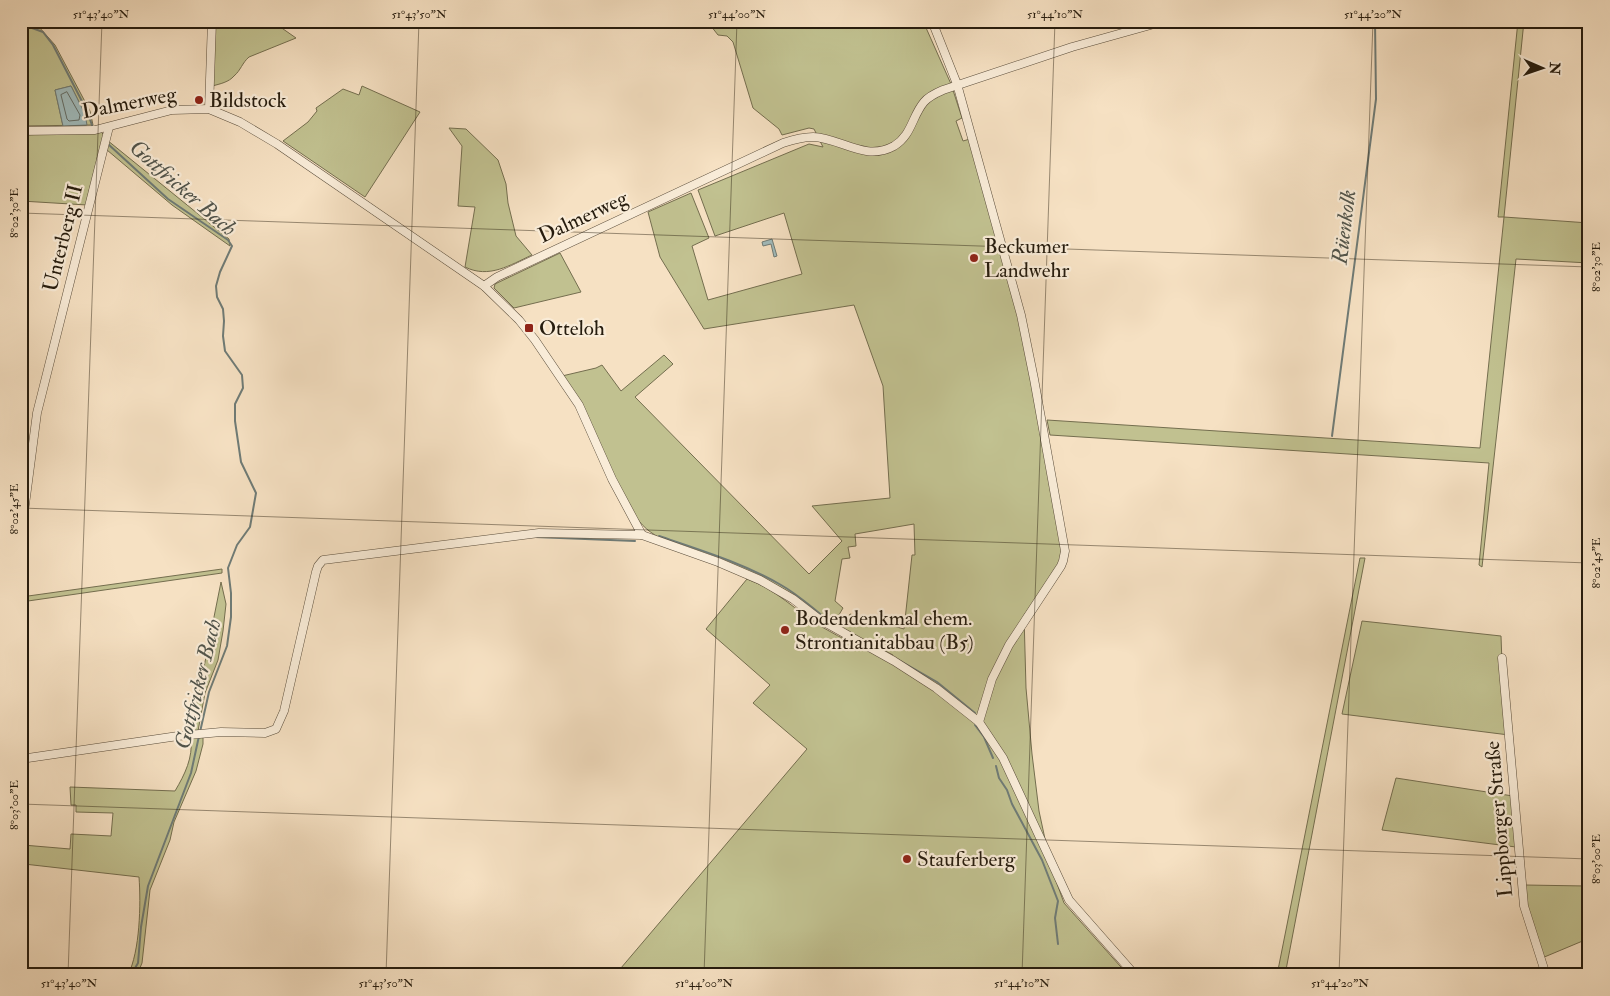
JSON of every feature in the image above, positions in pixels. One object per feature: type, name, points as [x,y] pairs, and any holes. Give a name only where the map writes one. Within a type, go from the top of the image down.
[{"type":"street","points":[[209,109],[212,21]]},
{"type":"street","points":[[932,21],[958,84],[1021,316],[1065,551],[1064,561],[1009,645],[992,679],[979,722]]},
{"type":"street","name":"Dalmerweg","points":[[21,131],[95,130],[172,110],[209,109],[240,122],[277,144],[484,286],[504,273],[783,143],[811,137],[821,138],[861,151],[872,152],[894,146],[909,132],[923,104],[929,97],[958,84],[1072,47],[1165,21]]},
{"type":"street","name":"Unterberg II","points":[[21,535],[36,413],[109,127]]},
{"type":"street","points":[[484,286],[504,304],[526,329],[579,405],[612,479],[642,535]]},
{"type":"street","points":[[21,759],[178,736],[221,732],[265,733],[276,729],[284,711],[318,566],[323,560],[539,533],[642,535],[718,562],[760,580],[793,599],[819,619],[894,661],[936,688],[979,722],[1003,758],[1069,900],[1135,975]]},
{"type":"street","name":"Lippborger Straße","points":[[1502,658],[1524,906],[1546,975]]},
{"type":"street","points":[[21,876],[23,975]]},
{"type":"green space","points":[[216,21],[261,21],[276,24],[296,38],[249,57],[232,78],[212,86]]},
{"type":"green space","points":[[707,21],[923,21],[951,84],[962,118],[956,121],[963,141],[970,139],[1019,316],[1062,551],[1059,566],[1024,615],[1026,688],[1039,811],[1051,867],[1064,903],[1128,975],[615,975],[807,749],[753,703],[770,685],[706,629],[747,579],[777,594],[822,627],[887,660],[893,655],[843,629],[850,614],[904,629],[912,555],[915,555],[914,524],[855,534],[856,546],[848,547],[850,558],[842,559],[835,601],[843,608],[833,625],[820,617],[800,599],[780,587],[654,535],[646,529],[633,512],[562,376],[602,365],[621,391],[664,355],[673,364],[635,397],[809,574],[842,541],[812,506],[890,498],[883,386],[854,305],[704,329],[660,257],[648,212],[691,193],[709,238],[692,246],[708,300],[802,274],[784,213],[715,236],[698,190],[809,144],[823,147],[814,129],[809,128],[782,135],[779,129],[753,108],[733,42],[727,36],[718,35]]},
{"type":"green space","points":[[1518,21],[1524,21],[1504,217],[1498,217]]},
{"type":"green space","points":[[21,22],[39,27],[55,45],[90,111],[93,125],[86,125],[85,114],[71,86],[55,90],[63,125],[21,126]]},
{"type":"green space","points":[[362,86],[420,112],[365,197],[283,141],[308,122],[317,111],[316,108],[343,89],[359,95]]},
{"type":"green space","points":[[449,128],[466,129],[498,160],[506,184],[508,203],[516,236],[532,255],[491,271],[482,272],[465,267],[475,207],[458,206],[462,146]]},
{"type":"green space","points":[[101,132],[104,135],[87,205],[21,201],[21,135]]},
{"type":"green space","points":[[107,140],[229,239],[230,246],[172,205],[107,150]]},
{"type":"green space","points":[[1504,217],[1589,223],[1589,263],[1516,259],[1482,567],[1479,565],[1489,463],[1050,435],[1047,420],[1480,448]]},
{"type":"green space","points":[[560,253],[581,292],[514,308],[494,288],[495,284]]},
{"type":"green space","points":[[1360,558],[1365,558],[1285,975],[1277,975]]},
{"type":"green space","points":[[222,569],[222,573],[21,602],[21,597]]},
{"type":"green space","points":[[221,582],[226,604],[218,660],[205,693],[198,731],[191,732]]},
{"type":"green space","points":[[1362,621],[1501,636],[1509,735],[1342,714]]},
{"type":"green space","points":[[1589,714],[1589,975],[1584,975],[1585,940],[1542,958],[1526,907],[1525,885],[1586,886]]},
{"type":"green space","points":[[203,736],[203,744],[196,771],[174,822],[170,840],[150,890],[142,963],[137,975],[128,975],[137,941],[140,914],[139,877],[24,864],[23,845],[70,849],[71,834],[111,836],[113,813],[76,812],[76,805],[71,805],[70,787],[175,791],[188,766],[191,738]]},
{"type":"green space","points":[[1396,778],[1513,796],[1516,847],[1382,830]]},
{"type":"water","points":[[71,86],[85,114],[87,125],[63,126],[55,90]]},
{"type":"water","points":[[772,239],[777,256],[774,257],[771,244],[763,246],[762,242]]},
{"type":"waterway","name":"Rüenkolk","points":[[1332,436],[1376,99],[1375,21]]},
{"type":"waterway","name":"Gottfricker Bach","points":[[21,24],[43,32],[53,45],[87,111],[93,128]]},
{"type":"waterway","name":"Gottfricker Bach","points":[[108,144],[168,199],[228,240],[232,246],[220,272],[216,286],[217,297],[223,309],[225,351],[242,375],[243,388],[235,404],[235,421],[241,462],[256,493],[250,527],[237,545],[228,568],[231,617],[227,646],[209,692],[200,732]]},
{"type":"waterway","points":[[659,536],[767,577],[794,593],[828,620]]},
{"type":"waterway","points":[[535,537],[635,541]]},
{"type":"waterway","points":[[897,659],[937,682],[975,713]]},
{"type":"waterway","points":[[975,725],[984,737],[993,758]]},
{"type":"waterway","name":"Gottfricker Bach","points":[[131,975],[138,963],[141,927],[148,886],[191,773],[199,736]]},
{"type":"waterway","points":[[996,766],[999,778],[1007,790],[1012,804],[1042,860],[1058,901],[1055,918],[1058,944]]},
{"type":"place","name":"Bildstock","points":[[199,100]]},
{"type":"place","name":"Beckumer Landwehr","points":[[974,258]]},
{"type":"place","name":"Otteloh","points":[[529,328]]},
{"type":"place","name":"Bodendenkmal ehem. Strontianitabbau (B5)","points":[[785,630]]},
{"type":"place","name":"Stauferberg","points":[[907,859]]}]
